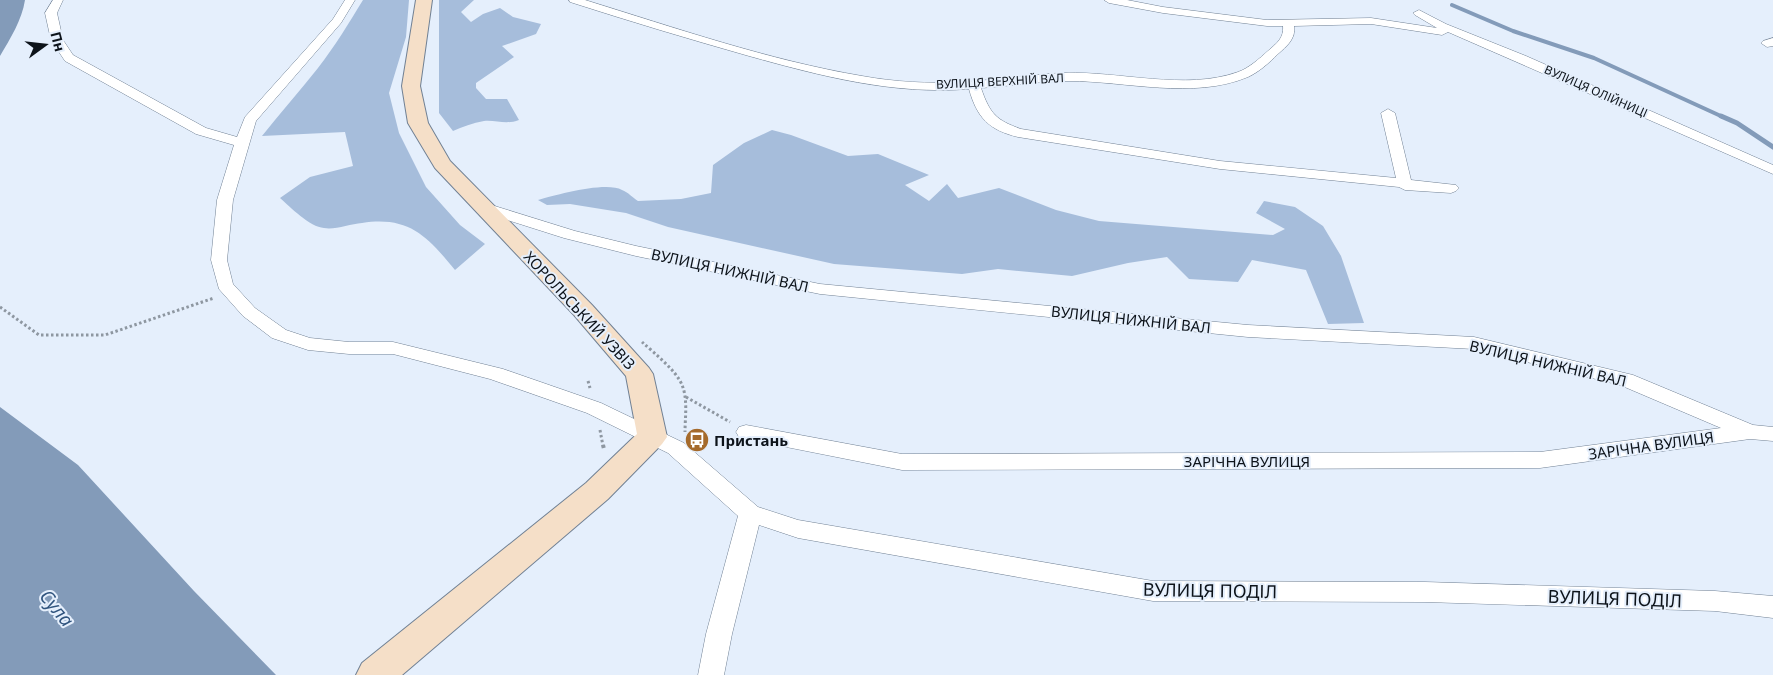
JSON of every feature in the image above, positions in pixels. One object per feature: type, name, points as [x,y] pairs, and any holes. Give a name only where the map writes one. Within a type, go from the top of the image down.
[{"type":"main road","name":"ХОРОЛЬСЬКИЙ УЗВІЗ","points":[[424,0],[411,86],[418,123],[442,164],[583,310],[639,374],[652,437]]},
{"type":"main road","points":[[375,675],[597,491],[652,437]]},
{"type":"street","points":[[58,0],[51,13],[57,40],[69,58],[201,131],[242,143]]},
{"type":"street","points":[[350,0],[337,21],[250,120],[225,200],[218,260],[224,285],[249,312],[279,334],[308,344],[349,348],[393,348],[496,374],[594,408],[652,437]]},
{"type":"street","name":"ВУЛИЦЯ ВЕРХНІЙ ВАЛ","points":[[574,0],[729,48],[870,82],[936,86],[974,85],[1065,77],[1167,83],[1217,80],[1242,74],[1260,64],[1288,40],[1291,32],[1288,23]]},
{"type":"street","points":[[1109,0],[1163,10],[1266,23],[1328,20],[1371,21],[1435,30],[1485,43]]},
{"type":"street","points":[[1371,21],[1419,13],[1424,0]]},
{"type":"street","name":"ВУЛИЦЯ ОЛІЙНИЦІ","points":[[1419,13],[1442,26],[1485,43],[1773,170]]},
{"type":"street","points":[[974,85],[982,109],[988,119],[995,125],[1018,133],[1220,165],[1405,185],[1451,188]]},
{"type":"street","points":[[1388,114],[1405,185]]},
{"type":"street","name":"ВУЛИЦЯ НИЖНІЙ ВАЛ","points":[[485,208],[561,232],[636,251],[820,288],[1248,331],[1474,343],[1626,380],[1750,432],[1773,434]]},
{"type":"street","name":"ЗАРІЧНА ВУЛИЦЯ","points":[[746,432],[902,462],[1540,460],[1750,432]]},
{"type":"street","name":"ВУЛИЦЯ ПОДІЛ","points":[[652,437],[676,448],[750,514],[798,529],[1153,591],[1425,592],[1715,601],[1773,607]]},
{"type":"street","points":[[711,675],[719,634],[750,514]]},
{"type":"path","points":[[0,308],[39,335],[106,334],[231,292]]},
{"type":"path","points":[[685,396],[746,432]]},
{"type":"shaded area","points":[[363,0],[409,0],[406,37],[389,93],[399,133],[426,187],[460,225],[485,244],[455,270],[426,238],[405,226],[378,222],[333,228],[318,227],[300,216],[280,198],[310,177],[353,166],[345,132],[262,136],[324,60]]},
{"type":"shaded area","points":[[439,0],[474,0],[461,12],[471,22],[483,14],[500,8],[513,17],[541,24],[536,34],[502,46],[514,57],[476,83],[476,88],[486,99],[507,99],[519,120],[506,122],[484,121],[453,131],[439,113]]},
{"type":"shaded area","points":[[772,130],[848,156],[878,154],[929,175],[905,185],[929,201],[947,184],[958,198],[999,188],[1056,210],[1099,221],[1273,235],[1285,229],[1256,213],[1264,201],[1295,207],[1323,226],[1341,256],[1364,323],[1328,324],[1306,270],[1252,260],[1238,282],[1189,279],[1167,257],[1128,263],[1072,276],[998,269],[962,274],[834,264],[668,227],[626,213],[570,204],[547,205],[538,200],[581,190],[605,187],[622,190],[638,201],[681,199],[711,193],[713,165],[744,143]]},
{"type":"water","points":[[0,0],[25,0],[12,36],[0,56]]},
{"type":"water","name":"Сула","points":[[0,407],[78,465],[194,591],[276,675],[0,675]]},
{"type":"waterway","points":[[1452,5],[1513,31],[1594,58],[1723,117]]},
{"type":"waterway","points":[[1721,116],[1737,123],[1773,147]]},
{"type":"place","name":"Пристань","points":[[697,440]]}]
